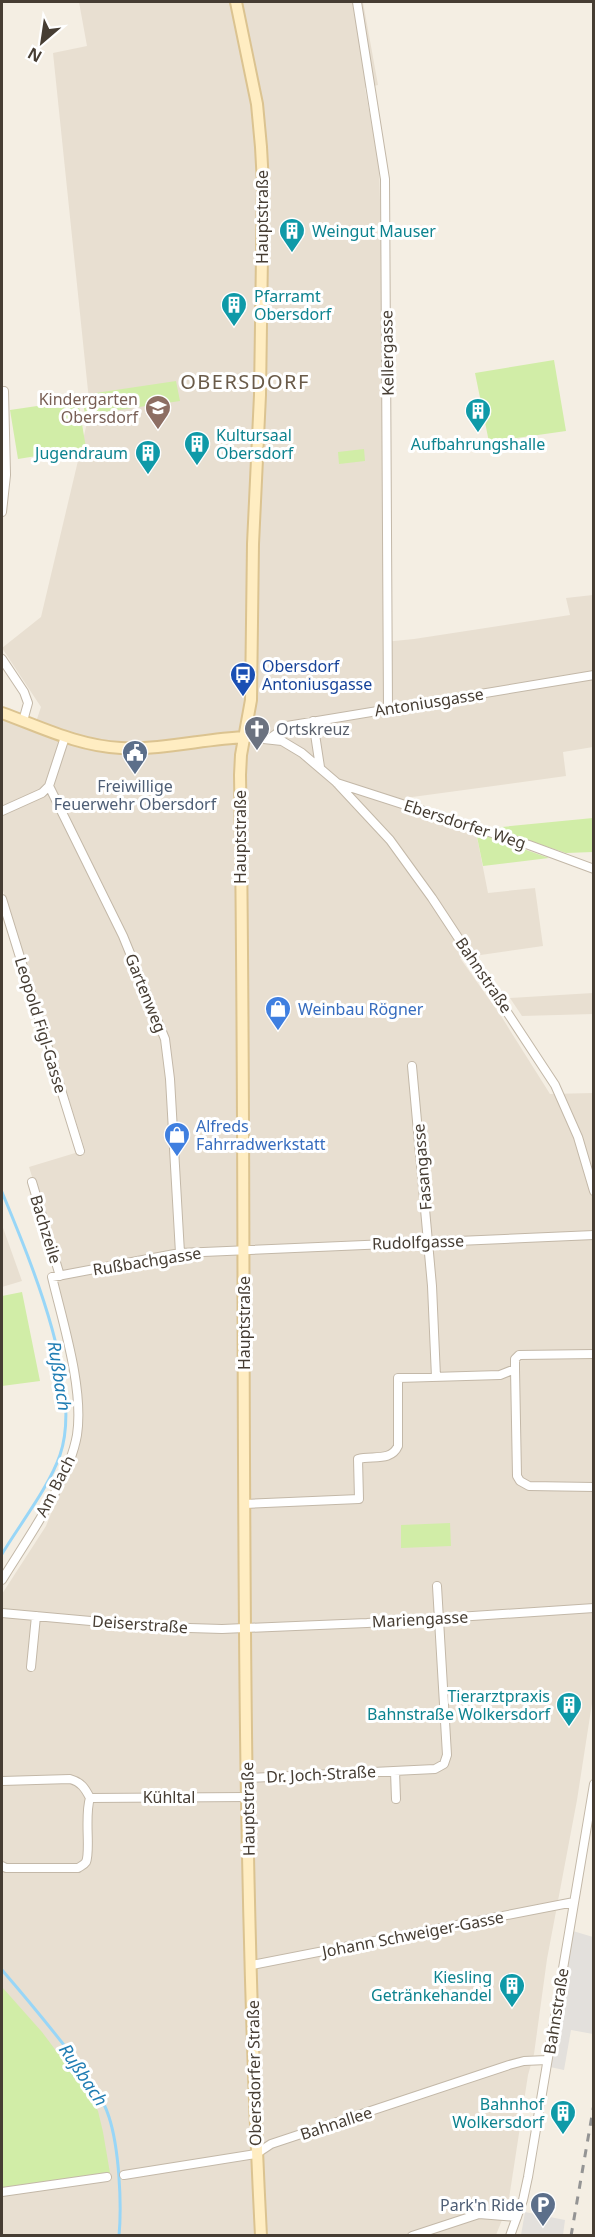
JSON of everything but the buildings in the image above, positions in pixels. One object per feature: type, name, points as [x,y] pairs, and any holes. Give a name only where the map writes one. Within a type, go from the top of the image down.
[{"type":"main road","name":"Hauptstraße","points":[[236,2],[257,104],[262,184],[260,395],[253,544],[251,700],[240,775],[249,1909]]},
{"type":"main road","points":[[2,713],[65,738],[100,746],[139,748],[245,737]]},
{"type":"main road","name":"Obersdorfer Straße","points":[[249,1909],[256,2154],[261,2235]]},
{"type":"street","name":"Kellergasse","points":[[357,2],[385,179],[388,708]]},
{"type":"street","points":[[2,512],[6,475],[4,390]]},
{"type":"street","points":[[2,659],[24,692],[27,703],[23,721]]},
{"type":"street","name":"Antoniusgasse","points":[[270,739],[287,726],[594,675]]},
{"type":"street","points":[[313,721],[320,767]]},
{"type":"street","name":"Bahnstraße","points":[[245,737],[270,739],[291,745],[336,782],[390,840],[432,898],[555,1085],[569,1114],[594,1191]]},
{"type":"street","points":[[2,811],[42,793],[49,786],[65,738]]},
{"type":"street","name":"Ebersdorfer Weg","points":[[336,782],[529,845],[594,869]]},
{"type":"street","name":"Gartenweg","points":[[49,786],[123,936],[165,1039],[170,1079],[180,1253]]},
{"type":"street","name":"Leopold Figl-Gasse","points":[[2,899],[80,1151]]},
{"type":"street","name":"Fasangasse","points":[[412,1066],[432,1286],[436,1377]]},
{"type":"street","name":"Bachzeile","points":[[32,1182],[56,1277]]},
{"type":"street","name":"Rudolfgasse","points":[[243,1249],[594,1235]]},
{"type":"street","name":"Rußbachgasse","points":[[56,1277],[180,1253],[243,1249]]},
{"type":"street","name":"Am Bach","points":[[2,1580],[60,1482],[77,1434],[78,1402],[56,1277]]},
{"type":"street","points":[[594,1354],[519,1355],[515,1359],[517,1476],[520,1481],[528,1486],[594,1487]]},
{"type":"street","points":[[245,1504],[359,1500],[358,1459],[387,1457],[395,1453],[398,1446],[398,1378],[500,1375],[515,1369]]},
{"type":"street","points":[[437,1586],[438,1618]]},
{"type":"street","name":"Mariengasse","points":[[245,1628],[594,1608]]},
{"type":"street","name":"Deiserstraße","points":[[2,1613],[157,1627],[245,1628]]},
{"type":"street","points":[[31,1667],[36,1616]]},
{"type":"street","name":"Dr. Joch-Straße","points":[[248,1778],[435,1769],[444,1764],[447,1755],[438,1618]]},
{"type":"street","name":"Dr. Joch-Straße","points":[[395,1771],[396,1799]]},
{"type":"street","points":[[2,1781],[70,1779],[78,1781],[90,1798],[87,1808],[87,1857],[82,1866],[78,1868],[6,1868],[2,1866]]},
{"type":"street","name":"Bahnstraße","points":[[510,2235],[528,2177],[594,1784]]},
{"type":"street","name":"Kühltal","points":[[90,1798],[248,1797]]},
{"type":"street","name":"Johann Schweiger-Gasse","points":[[252,1965],[574,1902]]},
{"type":"street","name":"Bahnallee","points":[[124,2175],[256,2154],[271,2144],[509,2065],[524,2061],[547,2060]]},
{"type":"street","points":[[2,2192],[107,2177]]},
{"type":"street","points":[[412,2235],[479,2214],[517,2217]]},
{"type":"shaded area","points":[[79,2],[363,2],[378,85],[365,88],[379,164],[383,309],[384,642],[570,615],[566,598],[593,595],[593,747],[563,752],[566,776],[405,798],[403,806],[476,832],[488,893],[535,888],[543,946],[460,958],[501,1016],[550,1094],[593,1093],[593,1697],[577,1800],[547,1959],[534,2054],[528,2075],[508,2205],[496,2235],[2,2235],[2,1594],[46,1526],[52,1511],[46,1511],[73,1462],[81,1437],[79,1391],[56,1272],[61,1270],[29,1167],[85,1150],[2,887],[2,719],[33,731],[41,707],[2,648],[41,617],[90,410],[53,53],[87,46]]},
{"type":"shaded area","points":[[593,993],[593,1014],[522,1016],[510,998]]},
{"type":"shaded area","points":[[2,1225],[22,1281],[2,1287]]},
{"type":"shaded area","points":[[573,1931],[593,1937],[593,2034],[571,2030],[564,2070],[550,2067]]},
{"type":"shaded area","name":"Park'n Ride","points":[[525,2212],[565,2220],[563,2235],[521,2235]]},
{"type":"green space","points":[[554,360],[566,431],[489,442],[475,373]]},
{"type":"green space","points":[[176,381],[180,401],[85,415],[82,395]]},
{"type":"green space","points":[[78,400],[86,448],[18,459],[10,410]]},
{"type":"green space","points":[[364,449],[365,461],[339,464],[338,452]]},
{"type":"green space","points":[[593,818],[593,852],[566,853],[491,828]]},
{"type":"green space","points":[[476,832],[549,858],[483,866]]},
{"type":"green space","points":[[22,1292],[40,1381],[2,1386],[2,1296]]},
{"type":"green space","points":[[450,1523],[451,1546],[401,1548],[401,1525]]},
{"type":"green space","points":[[2,1987],[42,2032],[87,2092],[98,2111],[110,2173],[2,2188]]},
{"type":"waterway","name":"Rußbach","points":[[2,1192],[39,1286],[50,1322],[65,1394],[66,1426],[55,1467],[42,1492],[2,1554]]},
{"type":"waterway","name":"Rußbach","points":[[2,1970],[74,2058],[103,2101],[112,2130],[117,2160],[120,2192],[119,2236]]},
{"type":"railway","points":[[571,2236],[594,2104]]},
{"type":"place","name":"Weingut Mauser","points":[[292,254]]},
{"type":"place","name":"Pfarramt Obersdorf","points":[[234,328]]},
{"type":"place","name":"Kindergarten Obersdorf","points":[[158,431]]},
{"type":"place","name":"Aufbahrungshalle","points":[[478,434]]},
{"type":"place","name":"Kultursaal Obersdorf","points":[[197,467]]},
{"type":"place","name":"Jugendraum","points":[[148,476]]},
{"type":"place","name":"Obersdorf Antoniusgasse","points":[[243,698]]},
{"type":"place","name":"Ortskreuz","points":[[257,752]]},
{"type":"place","name":"Freiwillige Feuerwehr Obersdorf","points":[[135,776]]},
{"type":"place","name":"Weinbau Rögner","points":[[278,1032]]},
{"type":"place","name":"Alfreds Fahrradwerkstatt","points":[[177,1158]]},
{"type":"place","name":"Tierarztpraxis Bahnstraße Wolkersdorf","points":[[569,1728]]},
{"type":"place","name":"Kiesling Getränkehandel","points":[[512,2009]]},
{"type":"place","name":"Bahnhof Wolkersdorf","points":[[563,2136]]},
{"type":"place","name":"Park'n Ride","points":[[543,2228]]},
{"type":"district","name":"OBERSDORF","points":[[245,382]]}]
